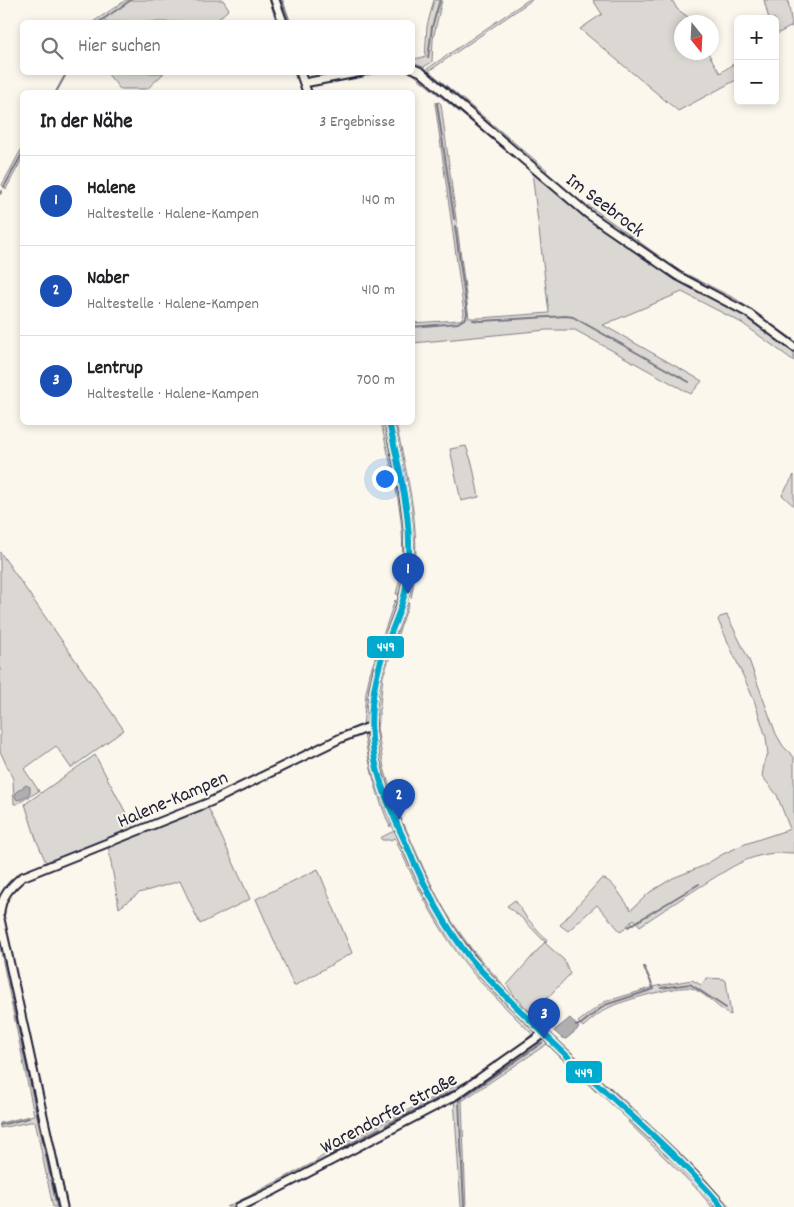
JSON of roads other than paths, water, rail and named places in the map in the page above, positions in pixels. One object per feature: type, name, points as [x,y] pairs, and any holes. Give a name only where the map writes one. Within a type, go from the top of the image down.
[{"type":"street","points":[[275,0],[282,20]]},
{"type":"street","name":"Im Seebrock","points":[[415,69],[421,72],[588,214],[678,276],[748,313],[794,347]]},
{"type":"street","points":[[301,75],[306,90]]},
{"type":"street","points":[[304,83],[346,75]]},
{"type":"street","points":[[390,425],[408,516],[410,553],[402,605],[376,676],[372,700],[372,726],[377,770],[415,866],[436,907],[456,938],[481,970],[544,1034],[666,1147],[711,1193],[722,1207]]},
{"type":"street","name":"Halene-Kampen","points":[[0,912],[2,899],[22,877],[210,802],[341,738],[372,726]]},
{"type":"street","points":[[0,919],[63,1207]]},
{"type":"street","name":"Warendorfer Straße","points":[[239,1207],[453,1097],[544,1034]]},
{"type":"waterway","points":[[102,20],[131,0]]},
{"type":"waterway","points":[[270,0],[276,20]]},
{"type":"waterway","points":[[282,0],[289,20]]},
{"type":"waterway","points":[[428,58],[432,27],[440,0]]},
{"type":"waterway","points":[[417,74],[427,83]]},
{"type":"waterway","points":[[57,90],[65,75]]},
{"type":"waterway","points":[[361,76],[366,75]]},
{"type":"waterway","points":[[439,92],[447,99]]},
{"type":"waterway","points":[[437,103],[454,219]]},
{"type":"waterway","points":[[451,103],[530,170]]},
{"type":"waterway","points":[[4,187],[20,158]]},
{"type":"waterway","points":[[415,327],[458,323],[466,318],[467,313],[455,226]]},
{"type":"waterway","points":[[473,320],[573,317],[689,382]]},
{"type":"waterway","points":[[628,927],[699,884]]},
{"type":"waterway","points":[[576,1026],[605,1005],[654,989],[644,967]]},
{"type":"waterway","points":[[9,982],[10,989]]},
{"type":"waterway","points":[[661,988],[690,984],[726,1008]]},
{"type":"waterway","points":[[12,998],[57,1207]]},
{"type":"waterway","points":[[464,1207],[459,1100],[542,1043]]},
{"type":"waterway","points":[[386,1125],[450,1092],[454,1092]]},
{"type":"waterway","points":[[0,1125],[29,1118]]},
{"type":"waterway","points":[[330,1155],[380,1128]]},
{"type":"place","name":"Halene","points":[[408,594]]},
{"type":"place","name":"Naber","points":[[399,820]]},
{"type":"place","name":"Lentrup","points":[[544,1039]]}]
